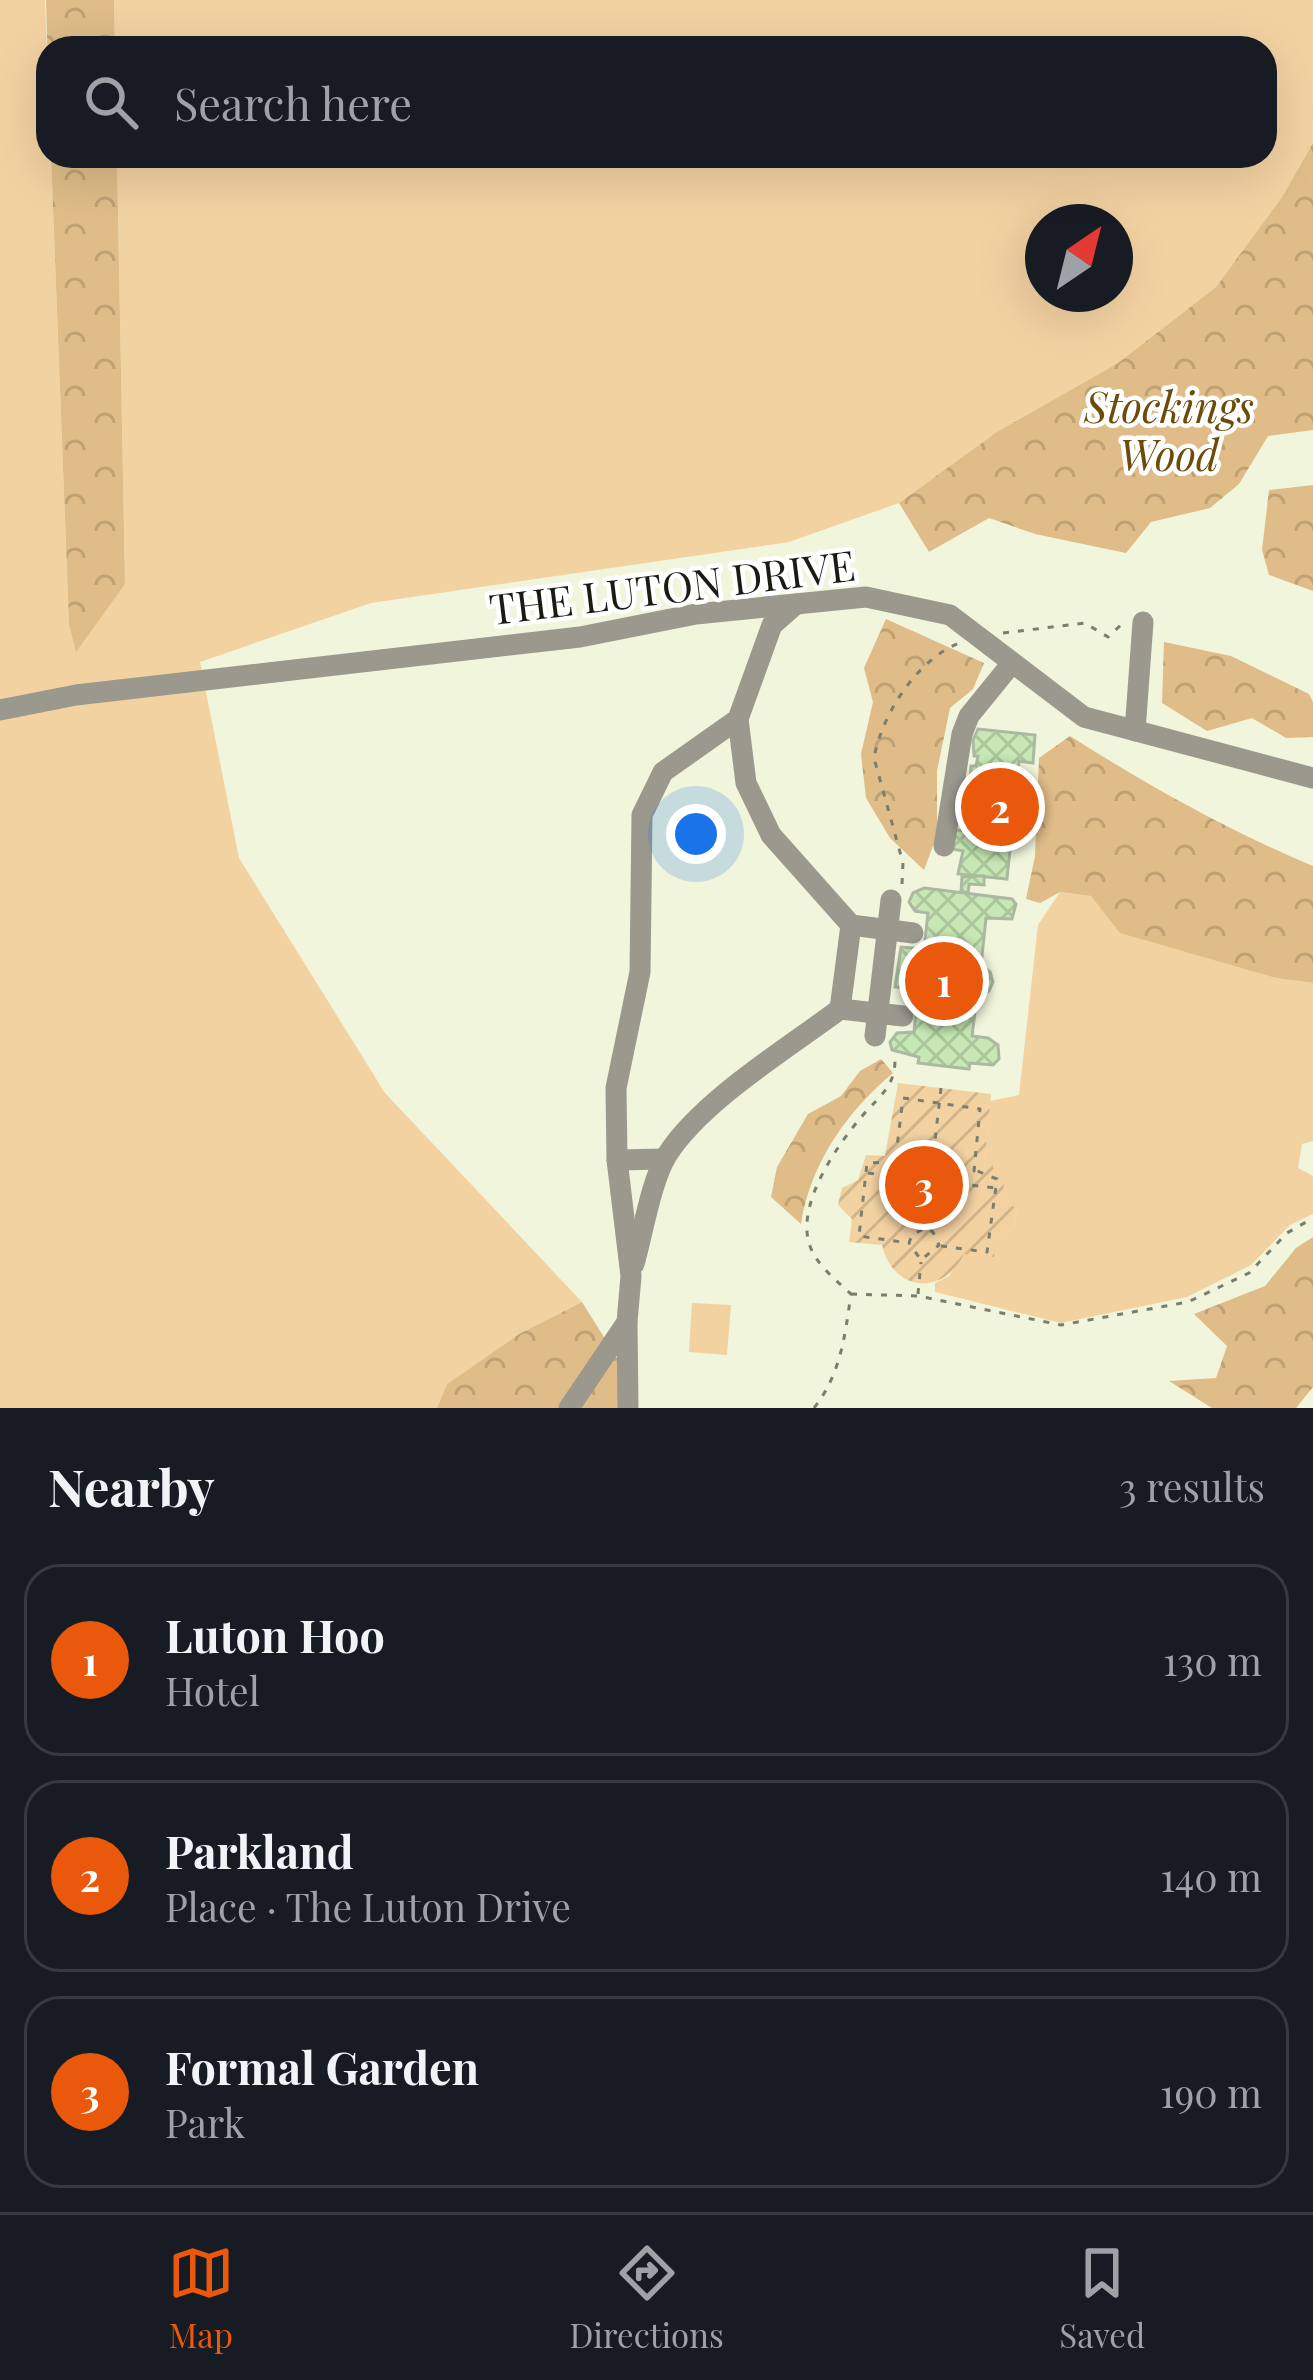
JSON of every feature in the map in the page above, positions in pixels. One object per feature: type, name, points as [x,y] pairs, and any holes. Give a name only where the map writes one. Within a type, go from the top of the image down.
[{"type":"street","name":"THE LUTON DRIVE","points":[[0,710],[76,695],[580,637],[696,614],[866,596],[950,615],[1084,717],[1313,778]]},
{"type":"street","points":[[797,604],[772,626],[738,719],[746,783],[770,835],[850,925],[913,933]]},
{"type":"street","points":[[1135,731],[1143,622]]},
{"type":"street","points":[[944,846],[962,734],[979,702],[1012,663]]},
{"type":"street","points":[[631,1276],[617,1160],[616,1088],[640,972],[642,815],[663,772],[738,719]]},
{"type":"street","points":[[875,1036],[891,900]]},
{"type":"street","points":[[840,1009],[850,925]]},
{"type":"street","points":[[628,1408],[631,1276],[664,1159],[685,1132],[732,1090],[840,1009],[903,1016]]},
{"type":"street","points":[[617,1160],[664,1159]]},
{"type":"street","points":[[569,1408],[627,1322]]},
{"type":"path","points":[[895,1060],[897,1076],[832,1155],[818,1182],[809,1217],[807,1238],[813,1252],[851,1294],[918,1296],[1061,1325],[1188,1302],[1249,1273],[1287,1233],[1313,1219]]},
{"type":"path","points":[[925,1228],[941,1088]]},
{"type":"path","points":[[896,1163],[903,1098],[980,1109],[974,1171]]},
{"type":"path","points":[[918,1296],[921,1260],[909,1243],[859,1236],[867,1163],[974,1171],[998,1179],[987,1252],[939,1245],[921,1260]]},
{"type":"path","points":[[866,1173],[996,1188]]},
{"type":"path","points":[[909,1243],[912,1235],[925,1228]]},
{"type":"path","points":[[925,1228],[933,1232],[939,1245]]},
{"type":"path","points":[[814,1408],[827,1391],[843,1350],[851,1294]]},
{"type":"shaded area","points":[[0,0],[45,0],[46,36],[36,36],[36,168],[51,168],[69,624],[125,584],[117,168],[1277,168],[1277,36],[115,36],[114,0],[1313,0],[1313,143],[1282,197],[1216,287],[1118,363],[998,432],[899,503],[789,542],[371,603],[200,662],[239,858],[385,1093],[582,1302],[519,1334],[447,1384],[437,1408],[0,1408]]},
{"type":"shaded area","points":[[1060,892],[1091,896],[1276,978],[1313,983],[1313,1141],[1302,1144],[1298,1168],[1313,1176],[1313,1214],[1290,1225],[1251,1265],[1187,1297],[1061,1323],[935,1292],[935,1283],[949,1276],[963,1254],[1013,1228],[1017,1210],[1002,1195],[985,1161],[990,1101],[1019,1095],[1038,925]]},
{"type":"shaded area","points":[[898,1083],[991,1094],[985,1160],[993,1168],[1007,1170],[1002,1195],[1017,1210],[1013,1228],[998,1236],[994,1257],[964,1254],[955,1268],[932,1282],[907,1280],[888,1261],[882,1245],[849,1242],[852,1219],[838,1205],[842,1188],[858,1180],[866,1155],[885,1156]]},
{"type":"shaded area","points":[[692,1303],[731,1305],[727,1355],[689,1352]]},
{"type":"green space","points":[[46,0],[114,0],[115,36],[47,36]]},
{"type":"green space","name":"Stockings Wood","points":[[1313,143],[1313,430],[1268,436],[1239,484],[1210,508],[1151,522],[1126,553],[1035,534],[989,518],[929,552],[899,503],[997,432],[1118,363],[1216,287],[1282,197]]},
{"type":"green space","points":[[51,168],[117,168],[125,584],[76,652],[69,624]]},
{"type":"green space","name":"Stockings Wood","points":[[1313,485],[1313,591],[1269,575],[1262,550],[1269,490]]},
{"type":"green space","points":[[886,619],[984,663],[973,689],[950,708],[937,771],[937,835],[924,870],[890,838],[866,798],[861,754],[873,702],[864,668]]},
{"type":"green space","points":[[1164,642],[1231,656],[1309,694],[1313,737],[1286,738],[1252,718],[1207,731],[1162,703]]},
{"type":"green space","points":[[1070,736],[1189,806],[1313,866],[1313,983],[1276,978],[1120,933],[1091,896],[1060,892],[1040,903],[1026,899],[1035,856],[1039,758]]},
{"type":"green space","points":[[881,1059],[893,1073],[860,1104],[833,1140],[813,1180],[801,1224],[771,1197],[777,1167],[808,1114],[841,1096],[860,1071]]},
{"type":"green space","points":[[1313,1237],[1313,1387],[1296,1408],[1212,1408],[1169,1381],[1216,1378],[1227,1346],[1194,1314],[1265,1286],[1296,1248]]},
{"type":"green space","points":[[582,1302],[622,1366],[624,1408],[437,1408],[447,1384],[519,1334]]},
{"type":"building","points":[[978,729],[1035,735],[1033,763],[1019,761],[1007,879],[958,874],[963,851],[953,849],[954,830],[982,832],[987,785],[970,782],[971,766],[976,766],[978,756],[974,756],[973,740]]},
{"type":"building","points":[[984,876],[984,885],[969,884],[968,893],[961,892],[962,877]]},
{"type":"building","points":[[924,888],[1012,899],[1016,904],[1012,919],[986,918],[981,965],[993,982],[989,991],[977,996],[972,1036],[998,1045],[999,1059],[993,1065],[970,1063],[969,1069],[918,1063],[919,1057],[892,1050],[890,1042],[897,1033],[914,1032],[918,989],[895,987],[901,947],[924,949],[928,913],[915,911],[909,902],[913,893]]},
{"type":"place","name":"Parkland","points":[[1000,807]]},
{"type":"place","name":"Luton Hoo","points":[[944,981]]},
{"type":"place","name":"Formal Garden","points":[[924,1185]]}]
